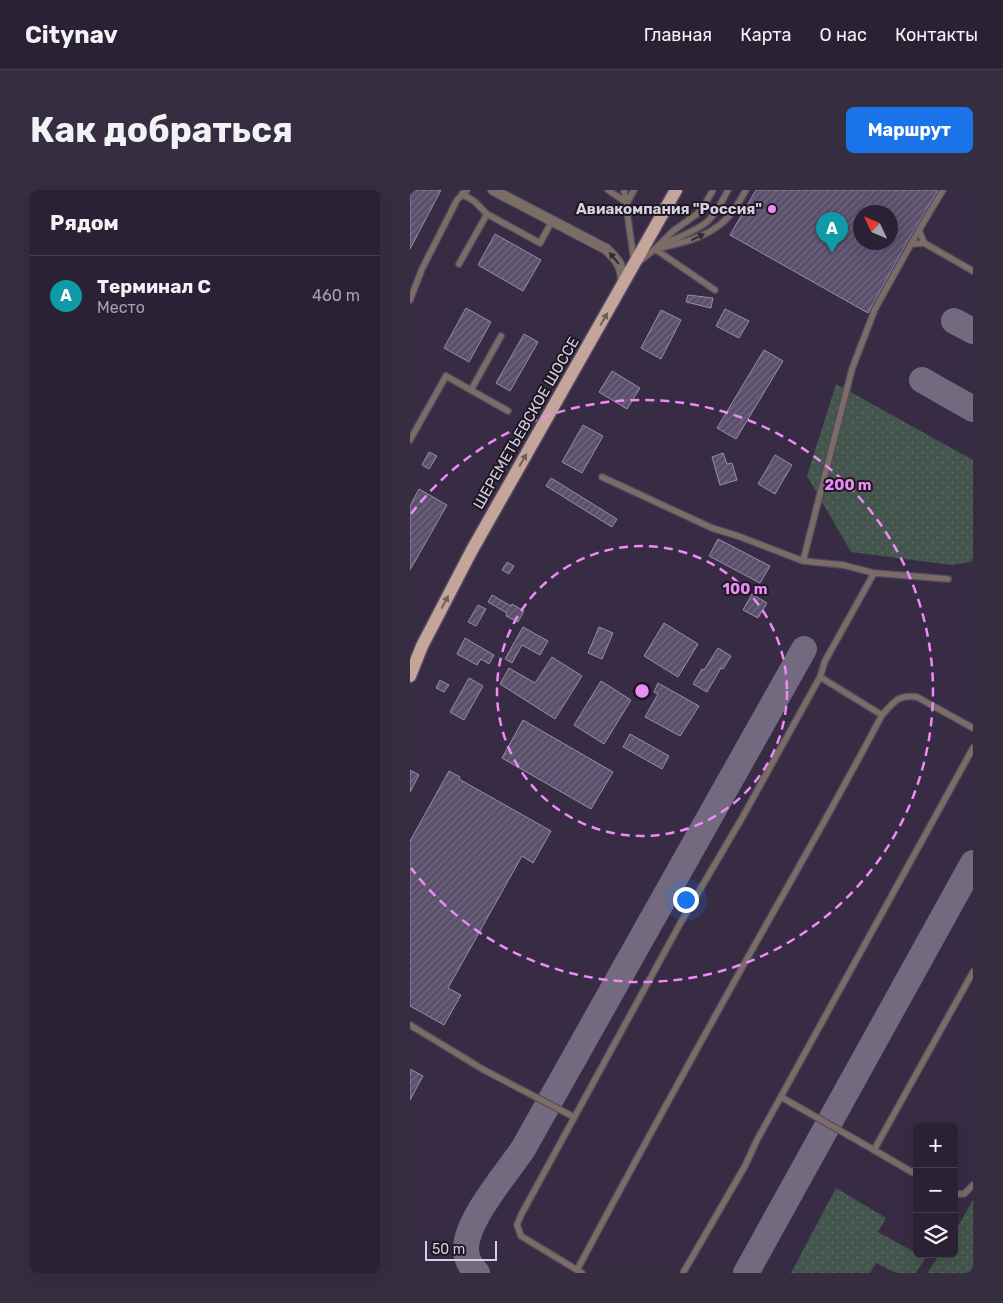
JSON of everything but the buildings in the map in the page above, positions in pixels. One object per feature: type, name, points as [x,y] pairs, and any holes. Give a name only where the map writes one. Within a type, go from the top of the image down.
[{"type":"main road","name":"ШЕРЕМЕТЬЕВСКОЕ ШОССЕ","points":[[410,676],[422,646],[472,550],[676,190]]},
{"type":"main road","points":[[410,659],[422,646]]},
{"type":"street","points":[[493,190],[606,249],[619,262],[623,275],[623,286]]},
{"type":"lane","points":[[608,190],[627,203]]},
{"type":"lane","points":[[624,190],[634,265],[655,250],[700,227],[717,210],[728,190]]},
{"type":"lane","points":[[627,203],[634,190]]},
{"type":"lane","points":[[655,250],[673,231],[697,214],[713,190]]},
{"type":"lane","points":[[655,250],[688,242],[718,226],[733,212],[746,190]]},
{"type":"lane","points":[[803,561],[852,369],[876,309],[943,190]]},
{"type":"lane","points":[[410,300],[422,269],[462,191],[474,200],[487,214],[540,244],[552,220]]},
{"type":"lane","points":[[459,264],[487,214]]},
{"type":"lane","points":[[920,230],[924,243]]},
{"type":"lane","points":[[912,244],[924,243],[973,272]]},
{"type":"lane","points":[[655,250],[715,290]]},
{"type":"lane","points":[[471,390],[501,336]]},
{"type":"lane","points":[[410,440],[446,376],[508,411]]},
{"type":"lane","points":[[602,477],[712,528],[803,561],[843,565],[874,573],[948,579]]},
{"type":"lane","points":[[874,573],[825,661],[820,677],[681,922],[537,1183],[517,1225],[521,1236],[580,1272],[663,1111],[832,811],[882,715],[902,696],[910,696],[917,697],[973,728]]},
{"type":"lane","points":[[820,677],[882,715]]},
{"type":"lane","points":[[683,1273],[745,1166],[781,1097],[973,750]]},
{"type":"lane","points":[[874,1150],[973,972]]},
{"type":"lane","points":[[410,1025],[484,1070],[574,1117]]},
{"type":"lane","points":[[781,1097],[913,1173]]},
{"type":"lane","points":[[958,1194],[964,1194],[973,1185]]},
{"type":"green space","points":[[836,384],[973,460],[973,559],[971,562],[952,565],[851,552],[807,476]]},
{"type":"green space","points":[[836,1188],[886,1218],[878,1232],[913,1251],[913,1258],[925,1258],[916,1273],[896,1273],[876,1263],[870,1273],[791,1273]]},
{"type":"green space","points":[[973,1200],[973,1273],[927,1273],[937,1258],[958,1258],[958,1226]]},
{"type":"taxiway","points":[[954,321],[973,331]]},
{"type":"taxiway","points":[[922,380],[973,409]]},
{"type":"taxiway","points":[[477,1273],[469,1262],[466,1249],[468,1237],[480,1211],[523,1149],[804,649]]},
{"type":"taxiway","points":[[746,1273],[973,863]]},
{"type":"place","name":"Авиакомпания \"Россия\"","points":[[772,209]]},
{"type":"place","name":"Терминал C","points":[[832,253]]}]
